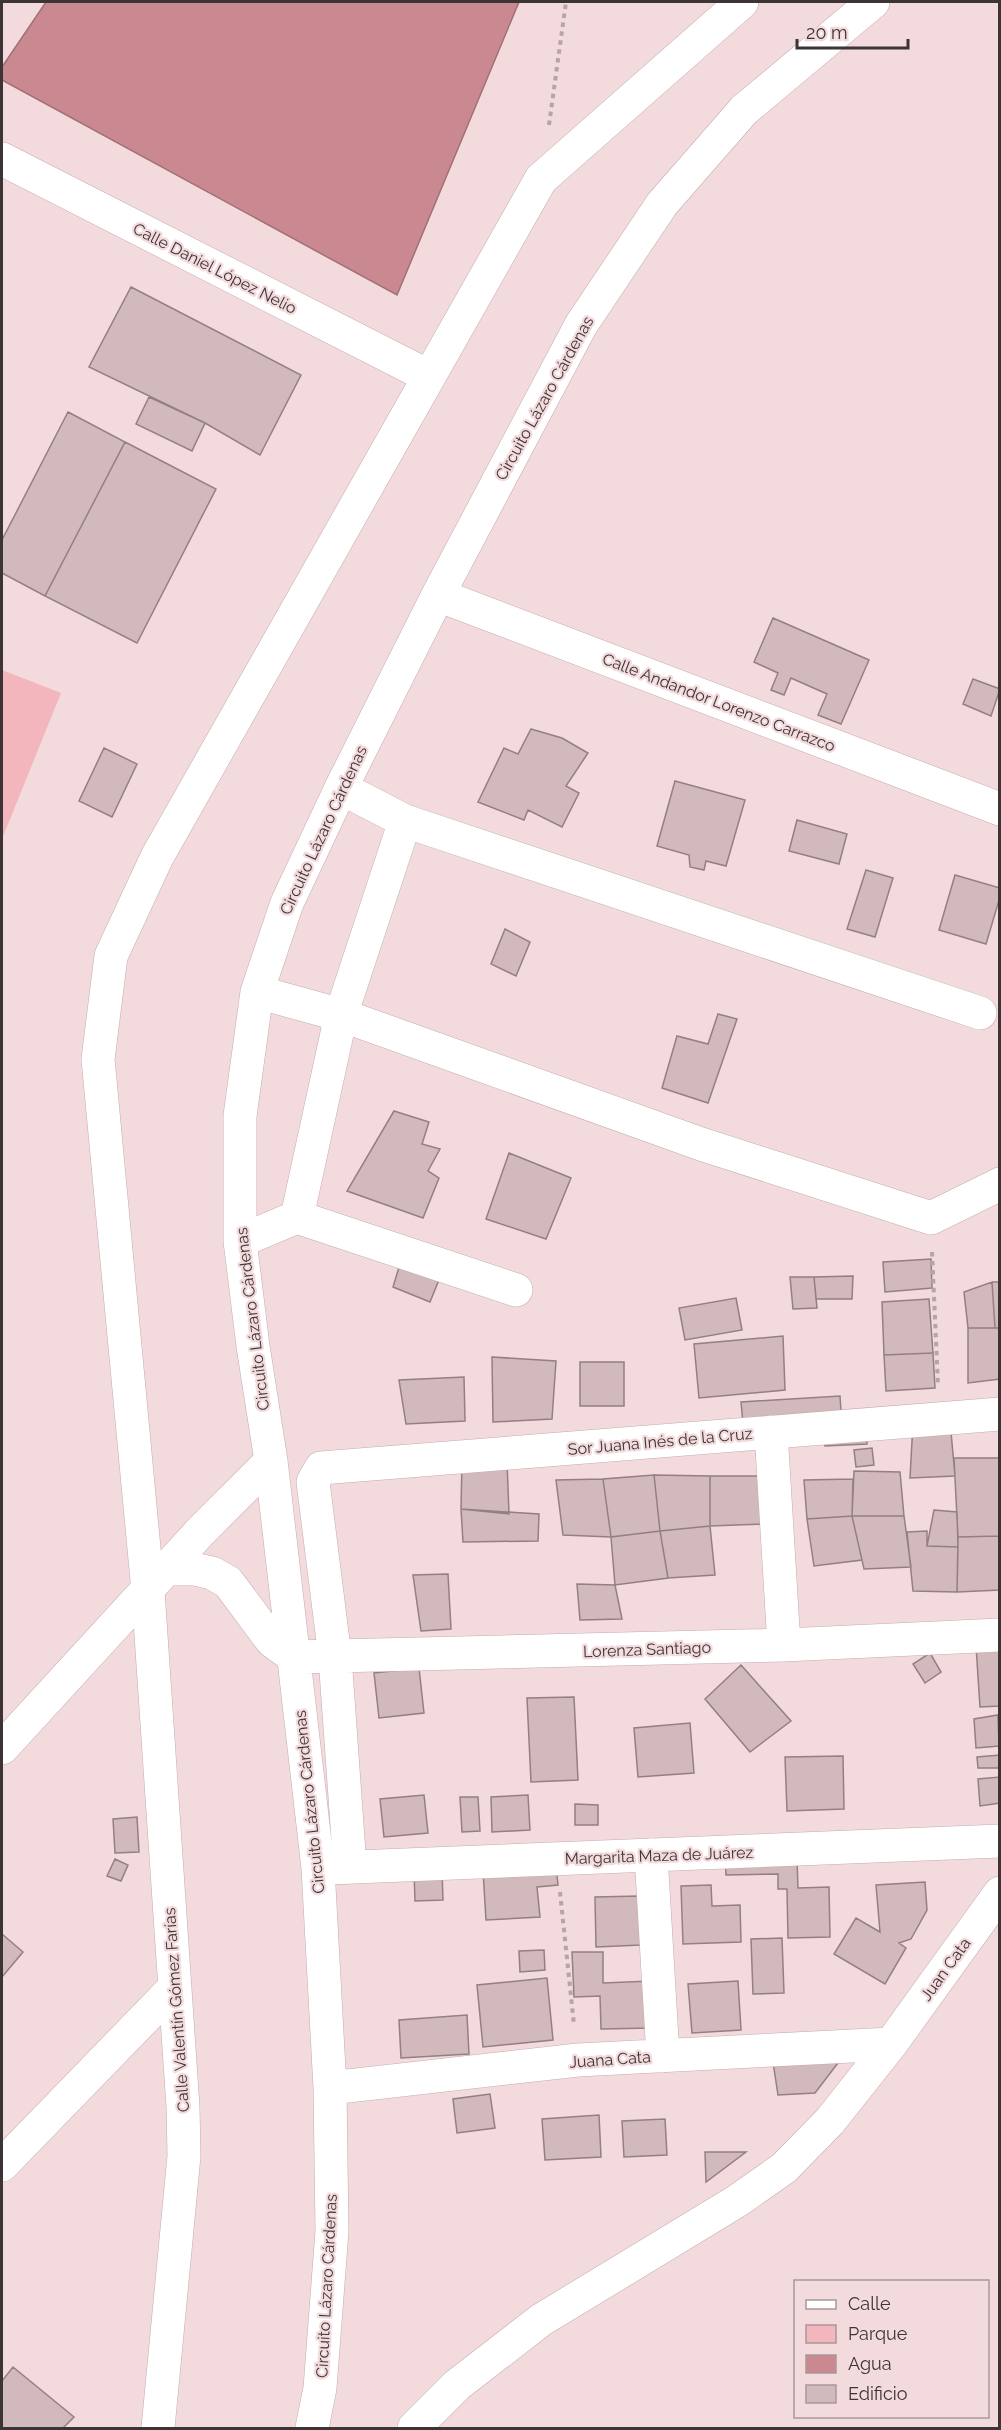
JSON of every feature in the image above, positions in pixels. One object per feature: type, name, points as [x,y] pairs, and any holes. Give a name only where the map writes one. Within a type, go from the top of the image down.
[{"type":"street","name":"Calle Valentín Gómez Farías","points":[[158,2428],[184,2156],[173,1989],[158,1580],[98,1059],[111,956],[158,857],[428,376],[542,179],[742,2]]},
{"type":"street","name":"Circuito Lázaro Cárdenas","points":[[312,2428],[320,2388],[332,2231],[330,2088],[318,1868],[271,1461],[240,1241],[240,1116],[257,992],[287,903],[341,788],[438,595],[581,325],[662,204],[744,110],[858,6]]},
{"type":"street","name":"Calle Daniel López Nelio","points":[[2,159],[428,376]]},
{"type":"street","name":"Calle Andandor Lorenzo Carrazco","points":[[438,595],[999,809]]},
{"type":"street","points":[[341,788],[405,820],[980,1013]]},
{"type":"street","points":[[297,1217],[341,1015],[405,820]]},
{"type":"street","points":[[257,992],[341,1015],[701,1144],[931,1218],[999,1184]]},
{"type":"street","points":[[240,1241],[297,1217],[516,1290]]},
{"type":"street","name":"Sor Juana Inés de la Cruz","points":[[335,1657],[313,1482],[321,1468],[999,1414]]},
{"type":"street","points":[[771,1432],[784,1645]]},
{"type":"street","points":[[2,1748],[200,1532],[271,1461]]},
{"type":"street","points":[[158,1580],[194,1569],[212,1573],[228,1582],[272,1641],[294,1658]]},
{"type":"street","name":"Lorenza Santiago","points":[[294,1658],[784,1645],[999,1635]]},
{"type":"street","points":[[335,1657],[350,1867]]},
{"type":"street","name":"Margarita Maza de Juárez","points":[[318,1868],[999,1841]]},
{"type":"street","points":[[651,1855],[663,2056]]},
{"type":"street","name":"Juan Cata","points":[[414,2428],[457,2385],[541,2320],[736,2201],[784,2168],[830,2121],[891,2044],[999,1893]]},
{"type":"street","points":[[2,2165],[173,1989]]},
{"type":"street","name":"Juana Cata","points":[[330,2088],[578,2060],[891,2044]]},
{"type":"path","points":[[542,179],[566,2]]},
{"type":"path","points":[[931,1218],[940,1419]]},
{"type":"path","points":[[557,1858],[578,2060]]},
{"type":"green space","points":[[2,670],[61,693],[2,839]]},
{"type":"water","points":[[46,2],[519,2],[397,295],[2,80],[2,67]]},
{"type":"building","points":[[131,287],[301,375],[260,455],[205,423],[89,367]]},
{"type":"building","points":[[149,397],[205,423],[192,451],[136,424]]},
{"type":"building","points":[[68,412],[125,442],[45,596],[2,573],[2,540]]},
{"type":"building","points":[[125,442],[216,489],[137,643],[45,596]]},
{"type":"building","points":[[773,618],[869,660],[841,724],[818,715],[827,694],[791,678],[784,695],[771,690],[778,673],[754,662]]},
{"type":"building","points":[[973,679],[1000,689],[991,716],[963,704]]},
{"type":"building","points":[[531,729],[562,738],[588,753],[566,786],[579,793],[562,827],[528,810],[524,820],[478,802],[504,748],[518,754]]},
{"type":"building","points":[[104,748],[137,764],[112,817],[79,801]]},
{"type":"building","points":[[675,781],[745,800],[726,866],[706,861],[704,870],[690,867],[689,855],[657,846]]},
{"type":"building","points":[[797,820],[847,834],[839,864],[789,851]]},
{"type":"building","points":[[866,870],[893,878],[875,937],[847,929]]},
{"type":"building","points":[[955,875],[1000,888],[1000,897],[986,944],[939,930]]},
{"type":"building","points":[[505,929],[530,942],[516,976],[491,964]]},
{"type":"building","points":[[718,1014],[737,1019],[708,1103],[662,1088],[677,1036],[708,1044]]},
{"type":"building","points":[[394,1111],[429,1122],[422,1144],[440,1149],[428,1171],[439,1178],[423,1218],[347,1191]]},
{"type":"building","points":[[509,1153],[571,1178],[546,1239],[486,1219]]},
{"type":"building","points":[[403,1254],[443,1270],[430,1302],[393,1287]]},
{"type":"building","points":[[931,1259],[932,1288],[885,1292],[883,1262]]},
{"type":"building","points":[[853,1276],[852,1299],[816,1299],[814,1277]]},
{"type":"building","points":[[790,1277],[814,1277],[817,1308],[793,1309]]},
{"type":"building","points":[[992,1282],[1000,1282],[1000,1328],[995,1328]]},
{"type":"building","points":[[992,1282],[995,1328],[968,1328],[964,1292]]},
{"type":"building","points":[[736,1298],[742,1330],[685,1340],[679,1308]]},
{"type":"building","points":[[929,1299],[933,1353],[884,1355],[882,1302]]},
{"type":"building","points":[[968,1328],[1000,1328],[1000,1379],[968,1383]]},
{"type":"building","points":[[783,1336],[785,1390],[699,1398],[694,1344]]},
{"type":"building","points":[[933,1353],[935,1388],[886,1391],[884,1355]]},
{"type":"building","points":[[492,1357],[556,1361],[552,1419],[493,1422]]},
{"type":"building","points":[[580,1362],[624,1362],[624,1406],[580,1406]]},
{"type":"building","points":[[464,1377],[465,1421],[406,1424],[399,1380]]},
{"type":"building","points":[[840,1396],[842,1426],[744,1434],[741,1402]]},
{"type":"building","points":[[950,1421],[955,1476],[910,1478],[913,1423]]},
{"type":"building","points":[[866,1428],[867,1444],[825,1446],[824,1430]]},
{"type":"building","points":[[872,1448],[874,1465],[856,1467],[854,1450]]},
{"type":"building","points":[[954,1458],[1000,1458],[1000,1536],[958,1537]]},
{"type":"building","points":[[462,1461],[507,1461],[509,1514],[461,1509]]},
{"type":"building","points":[[854,1471],[900,1472],[904,1516],[852,1516]]},
{"type":"building","points":[[654,1475],[710,1476],[710,1526],[660,1531]]},
{"type":"building","points":[[654,1475],[660,1531],[611,1537],[603,1479]]},
{"type":"building","points":[[710,1476],[758,1476],[764,1524],[710,1526]]},
{"type":"building","points":[[603,1479],[611,1537],[563,1535],[556,1480]]},
{"type":"building","points":[[853,1479],[852,1516],[807,1519],[804,1480]]},
{"type":"building","points":[[461,1509],[539,1514],[538,1541],[463,1542]]},
{"type":"building","points":[[934,1510],[957,1512],[958,1547],[927,1546]]},
{"type":"building","points":[[852,1516],[904,1516],[911,1567],[864,1569]]},
{"type":"building","points":[[852,1516],[862,1560],[814,1566],[807,1519]]},
{"type":"building","points":[[710,1526],[715,1575],[668,1578],[660,1531]]},
{"type":"building","points":[[660,1531],[668,1578],[615,1585],[611,1537]]},
{"type":"building","points":[[927,1531],[927,1546],[958,1547],[957,1592],[913,1591],[907,1532]]},
{"type":"building","points":[[1000,1536],[1000,1590],[957,1592],[958,1537]]},
{"type":"building","points":[[448,1574],[451,1629],[421,1631],[413,1575]]},
{"type":"building","points":[[577,1584],[615,1585],[622,1619],[580,1620]]},
{"type":"building","points":[[1000,1645],[1000,1706],[980,1707],[976,1646]]},
{"type":"building","points":[[930,1653],[941,1672],[925,1683],[913,1664]]},
{"type":"building","points":[[741,1665],[791,1721],[750,1752],[705,1699]]},
{"type":"building","points":[[419,1668],[424,1713],[379,1718],[374,1673]]},
{"type":"building","points":[[574,1697],[578,1780],[531,1782],[527,1698]]},
{"type":"building","points":[[998,1715],[999,1746],[976,1748],[974,1719]]},
{"type":"building","points":[[690,1723],[694,1773],[638,1777],[634,1728]]},
{"type":"building","points":[[1000,1755],[1000,1768],[978,1768],[977,1757]]},
{"type":"building","points":[[843,1756],[844,1809],[787,1811],[785,1757]]},
{"type":"building","points":[[1000,1777],[1000,1803],[980,1806],[978,1779]]},
{"type":"building","points":[[424,1795],[428,1833],[384,1837],[380,1799]]},
{"type":"building","points":[[528,1795],[530,1830],[492,1832],[491,1797]]},
{"type":"building","points":[[460,1797],[478,1797],[480,1831],[462,1832]]},
{"type":"building","points":[[575,1804],[598,1805],[598,1825],[575,1825]]},
{"type":"building","points":[[137,1817],[139,1852],[115,1853],[113,1819]]},
{"type":"building","points":[[725,1856],[797,1859],[798,1888],[829,1887],[830,1937],[788,1938],[787,1889],[778,1889],[778,1874],[726,1875]]},
{"type":"building","points":[[115,1859],[128,1865],[121,1881],[107,1876]]},
{"type":"building","points":[[556,1866],[558,1885],[537,1887],[540,1917],[486,1920],[483,1870]]},
{"type":"building","points":[[414,1871],[442,1871],[443,1900],[415,1901]]},
{"type":"building","points":[[925,1882],[927,1910],[911,1939],[899,1943],[906,1948],[885,1984],[834,1954],[856,1918],[880,1932],[876,1885]]},
{"type":"building","points":[[711,1885],[712,1906],[740,1905],[741,1942],[683,1944],[681,1886]]},
{"type":"building","points":[[640,1896],[641,1945],[596,1947],[595,1897]]},
{"type":"building","points":[[2,1934],[23,1952],[2,1977]]},
{"type":"building","points":[[782,1938],[784,1993],[753,1994],[751,1939]]},
{"type":"building","points":[[544,1950],[545,1970],[520,1972],[519,1951]]},
{"type":"building","points":[[572,1952],[603,1952],[603,1983],[651,1981],[652,2028],[601,2029],[600,1996],[574,1997]]},
{"type":"building","points":[[547,1978],[553,2040],[483,2047],[477,1985]]},
{"type":"building","points":[[738,1981],[741,2030],[692,2033],[688,1984]]},
{"type":"building","points":[[467,2015],[469,2054],[401,2058],[399,2020]]},
{"type":"building","points":[[841,2059],[815,2093],[778,2095],[773,2062]]},
{"type":"building","points":[[490,2094],[495,2128],[457,2133],[453,2099]]},
{"type":"building","points":[[599,2115],[601,2157],[545,2160],[542,2119]]},
{"type":"building","points":[[665,2119],[667,2155],[624,2157],[622,2121]]},
{"type":"building","points":[[705,2152],[746,2152],[706,2182]]},
{"type":"building","points":[[13,2367],[74,2417],[63,2428],[2,2428],[2,2381]]}]
